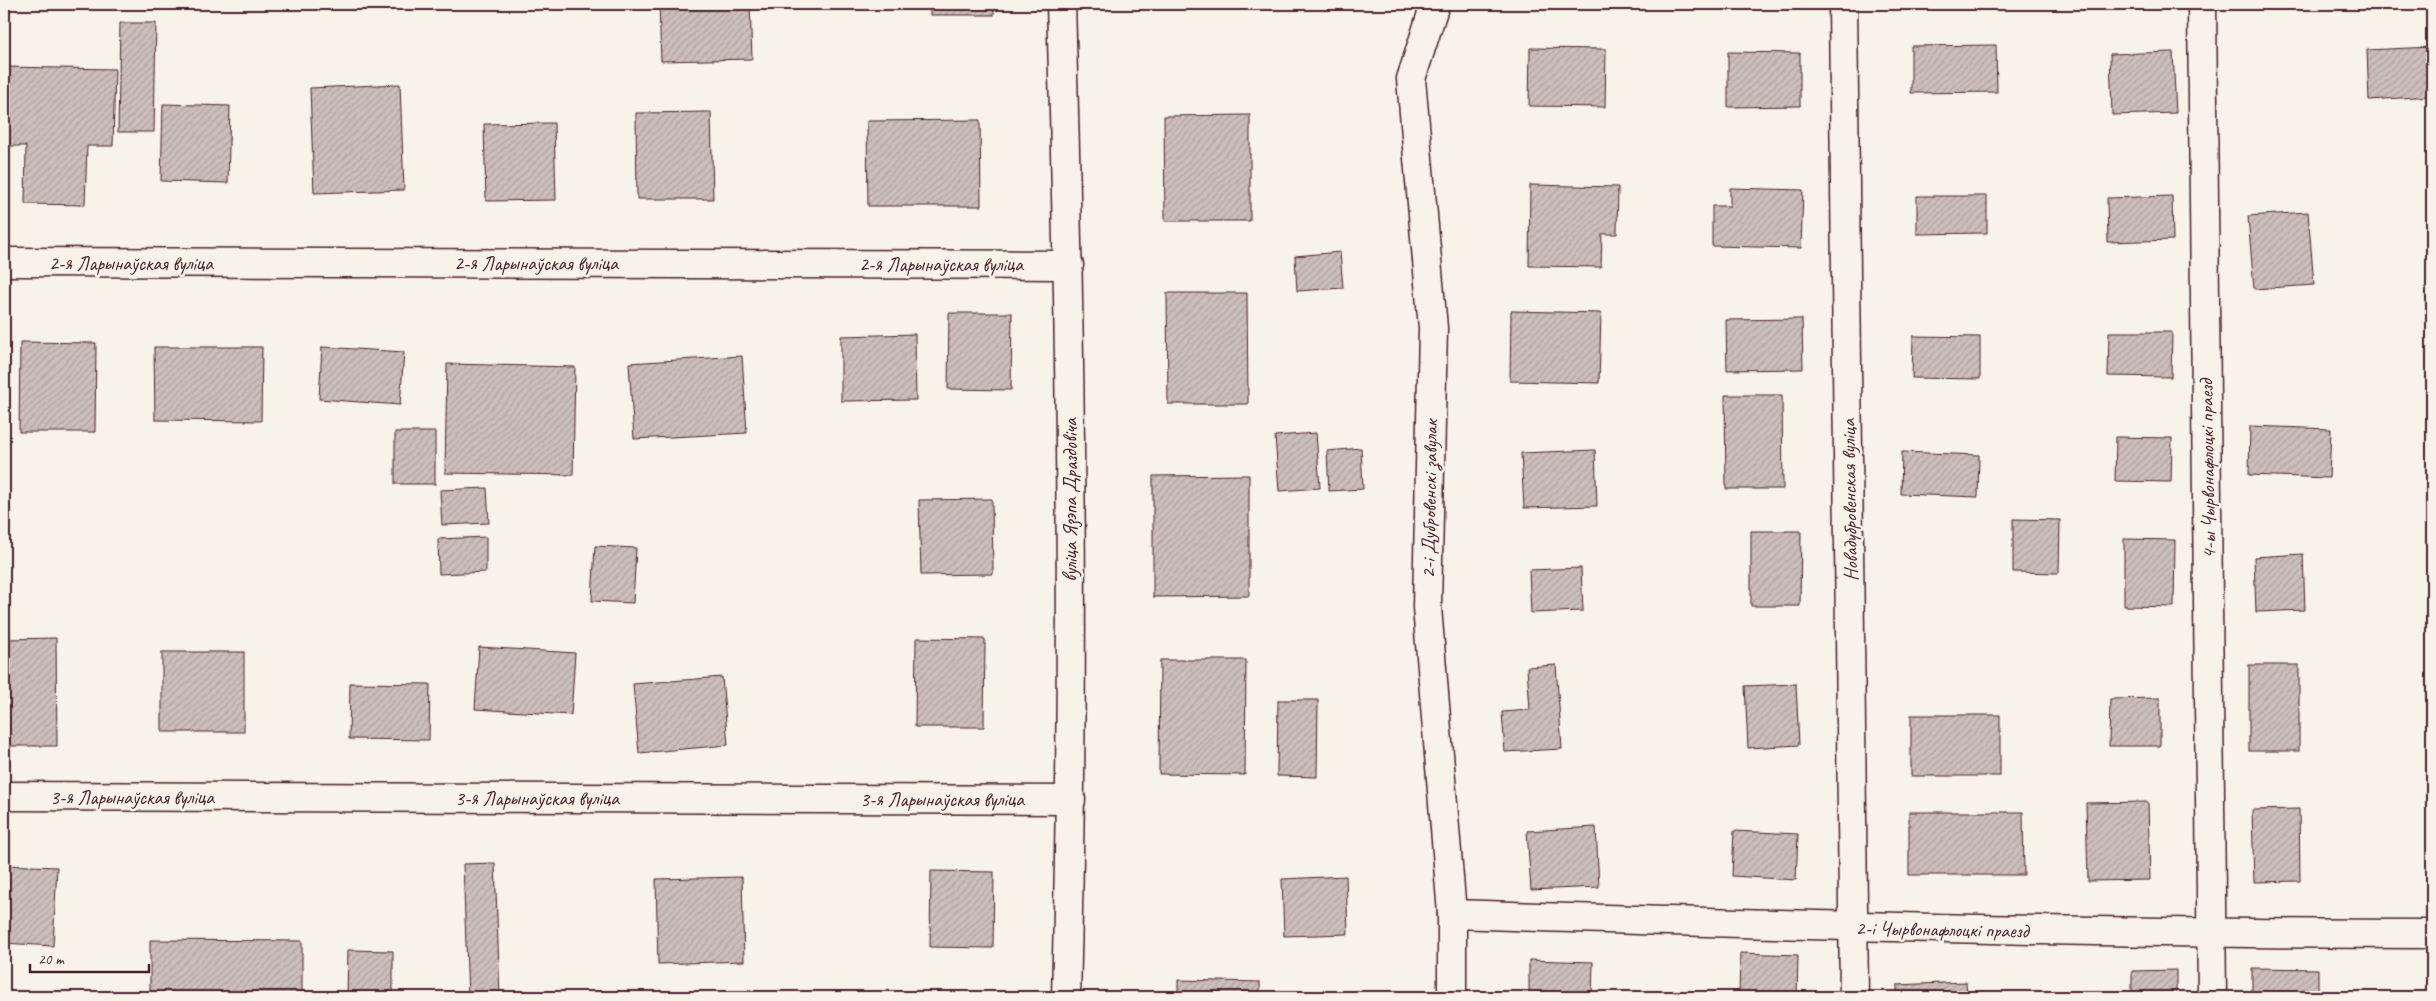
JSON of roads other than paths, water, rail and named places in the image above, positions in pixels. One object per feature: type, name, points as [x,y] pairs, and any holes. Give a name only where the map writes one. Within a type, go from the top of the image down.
[{"type":"street","name":"вуліца Язэпа Драздовіча","points":[[1061,4],[1069,264],[1071,800],[1066,997]]},
{"type":"street","name":"2-і Дубровенскі завулак","points":[[1435,4],[1411,79],[1433,328],[1427,607],[1452,914],[1452,997]]},
{"type":"street","name":"Новадубровенская вуліца","points":[[1843,4],[1855,928],[1854,997]]},
{"type":"street","name":"4-ы Чырвонафлоцкі праезд","points":[[2202,4],[2213,934],[2212,997]]},
{"type":"street","name":"2-я Ларынаўская вуліца","points":[[4,262],[1069,264]]},
{"type":"street","name":"3-я Ларынаўская вуліца","points":[[4,796],[1071,800]]},
{"type":"street","name":"2-і Чырвонафлоцкі праезд","points":[[1452,914],[1855,928],[2213,934],[2432,934]]}]
